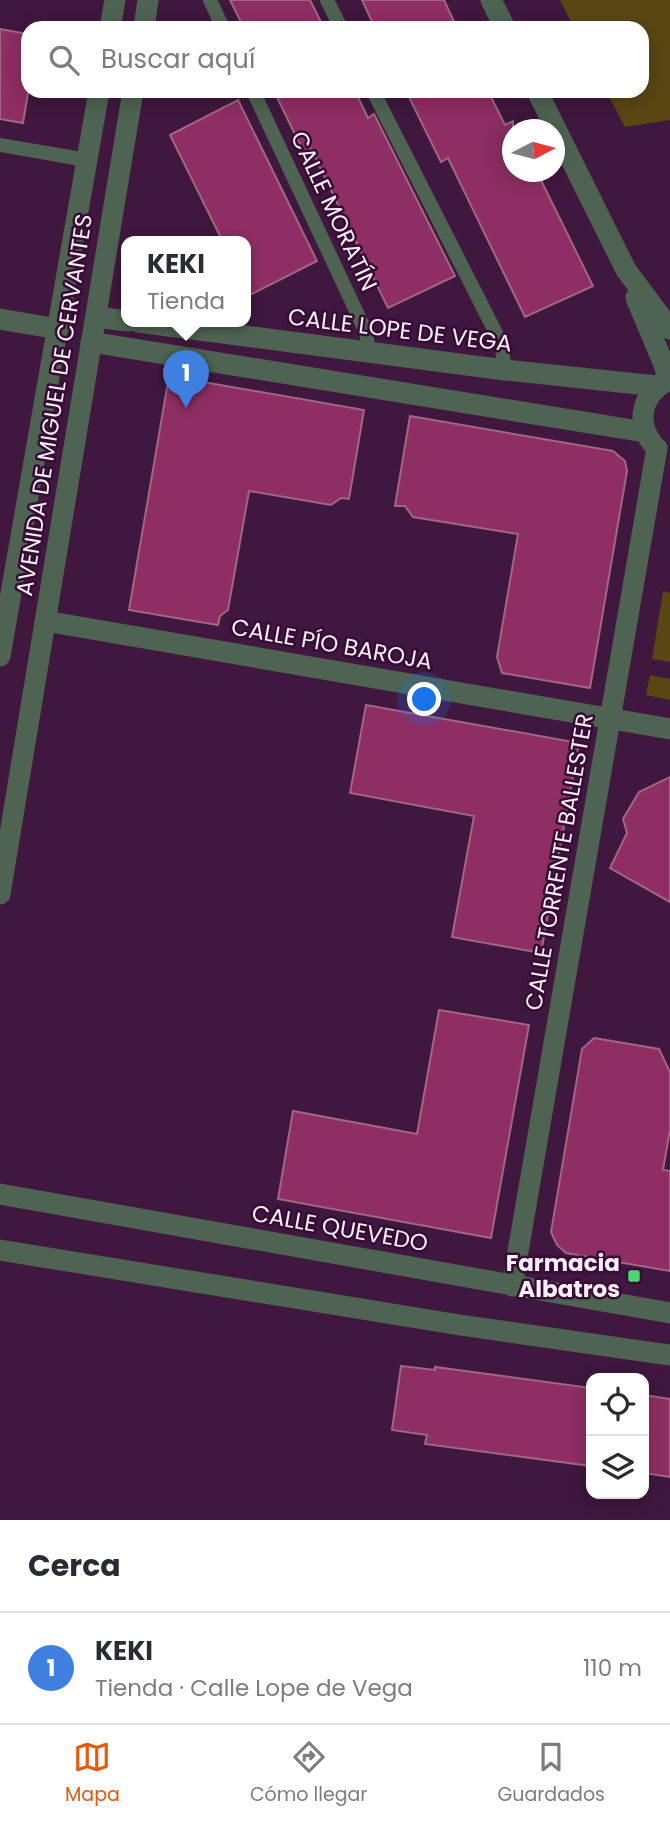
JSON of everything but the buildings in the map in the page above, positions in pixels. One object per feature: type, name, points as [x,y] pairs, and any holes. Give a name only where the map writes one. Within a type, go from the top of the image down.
[{"type":"street","points":[[111,21],[114,0]]},
{"type":"street","points":[[145,21],[148,0]]},
{"type":"street","points":[[491,0],[502,21]]},
{"type":"street","name":"AVENIDA DE MIGUEL DE CERVANTES","points":[[0,656],[3,613],[58,328],[98,98]]},
{"type":"street","name":"AVENIDA DE MIGUEL DE CERVANTES","points":[[0,894],[132,98]]},
{"type":"street","points":[[540,98],[626,270],[670,329]]},
{"type":"street","points":[[626,270],[630,286],[665,367],[665,382]]},
{"type":"street","points":[[96,317],[121,320]]},
{"type":"street","points":[[0,319],[58,328]]},
{"type":"street","name":"CALLE LOPE DE VEGA","points":[[176,327],[505,370],[665,382]]},
{"type":"street","points":[[91,342],[657,445]]},
{"type":"street","name":"CALLE TORRENTE BALLESTER","points":[[512,1286],[657,445],[642,412],[650,393],[665,382]]},
{"type":"street","name":"CALLE PÍO BAROJA","points":[[45,621],[670,729]]},
{"type":"street","name":"CALLE QUEVEDO","points":[[0,1194],[670,1313]]},
{"type":"street","points":[[0,1250],[447,1323],[670,1355]]},
{"type":"lane","points":[[210,0],[220,21]]},
{"type":"lane","points":[[327,0],[338,21]]},
{"type":"lane","name":"CALLE MORATÍN","points":[[256,98],[366,332],[369,352]]},
{"type":"lane","points":[[377,98],[501,343],[505,370]]},
{"type":"lane","points":[[0,145],[87,160]]},
{"type":"shaded area","points":[[560,0],[670,0],[670,120],[625,127],[610,98],[649,98],[649,21],[570,21]]},
{"type":"shaded area","points":[[663,591],[670,593],[670,662],[652,659]]},
{"type":"shaded area","points":[[650,675],[670,679],[670,700],[646,695]]},
{"type":"place","name":"KEKI","points":[[186,408]]},
{"type":"place","name":"Farmacia Albatros","points":[[634,1276]]}]
